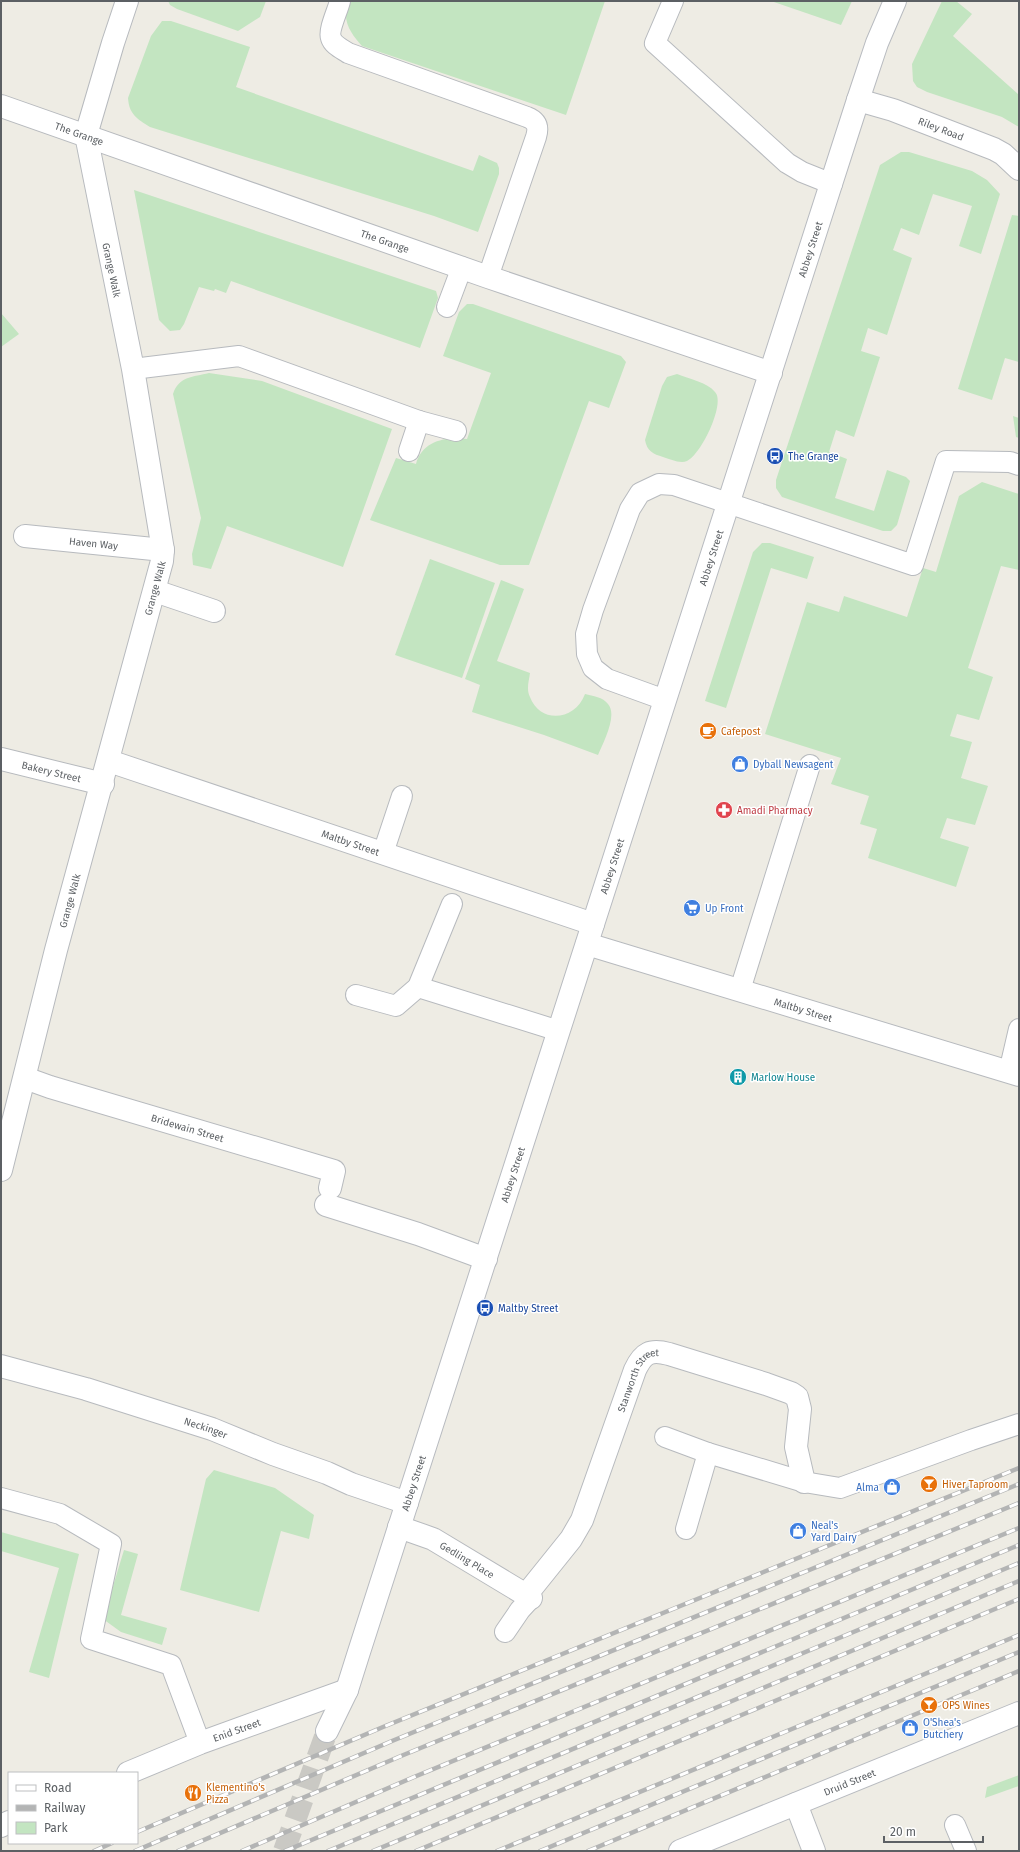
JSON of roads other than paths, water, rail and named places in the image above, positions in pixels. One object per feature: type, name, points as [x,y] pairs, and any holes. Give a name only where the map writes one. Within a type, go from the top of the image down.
[{"type":"street","name":"Grange Walk","points":[[1,1170],[56,950],[103,784],[160,572],[163,550],[132,369],[102,224],[86,136],[100,84],[127,1]]},
{"type":"street","name":"Abbey Street","points":[[327,1731],[347,1690],[858,100],[877,43],[895,1]]},
{"type":"street","name":"Riley Road","points":[[858,100],[893,110],[994,149],[1003,154],[1019,169]]},
{"type":"street","name":"The Grange","points":[[1,106],[771,373]]},
{"type":"street","name":"Haven Way","points":[[25,536],[163,550]]},
{"type":"street","points":[[155,591],[214,610]]},
{"type":"street","name":"Bakery Street","points":[[1,760],[103,784]]},
{"type":"street","name":"Maltby Street","points":[[109,761],[382,853],[590,934],[740,990],[1014,1074]]},
{"type":"street","name":"Bridewain Street","points":[[25,1078],[50,1087],[334,1171],[328,1196],[418,1234],[486,1259]]},
{"type":"street","name":"Stanworth Street","points":[[529,1596],[571,1539],[582,1520],[635,1370],[642,1357],[646,1354],[660,1352],[668,1354],[766,1384],[791,1393],[797,1397],[800,1409],[796,1447],[804,1482]]},
{"type":"street","name":"Neckinger","points":[[1,1366],[86,1390],[212,1430],[327,1473],[351,1484],[407,1503]]},
{"type":"street","name":"Gedling Place","points":[[399,1527],[433,1540],[529,1596]]},
{"type":"street","name":"Enid Street","points":[[130,1772],[200,1743],[347,1690]]},
{"type":"street","name":"Druid Street","points":[[680,1851],[1019,1713]]},
{"type":"street","points":[[796,1804],[814,1851]]},
{"type":"lane","points":[[340,1],[331,30],[331,39],[342,49],[361,58],[527,117],[533,120],[537,125],[538,131],[488,276]]},
{"type":"lane","points":[[673,1],[655,43],[787,163],[802,172],[832,184]]},
{"type":"lane","points":[[447,307],[462,267]]},
{"type":"lane","points":[[132,369],[239,356],[419,421],[456,431]]},
{"type":"lane","points":[[410,451],[419,421]]},
{"type":"lane","points":[[665,700],[607,679],[593,668],[587,654],[586,634],[593,610],[630,509],[640,493],[659,484],[674,485],[730,502],[758,514],[913,565],[946,460],[1010,462],[1019,465]]},
{"type":"lane","points":[[740,990],[810,765]]},
{"type":"lane","points":[[382,853],[402,796]]},
{"type":"lane","points":[[356,995],[396,1006],[418,987],[452,904]]},
{"type":"lane","points":[[418,987],[559,1031]]},
{"type":"lane","points":[[1014,1074],[1019,1029]]},
{"type":"lane","points":[[665,1437],[708,1453],[804,1482],[840,1488],[1019,1424]]},
{"type":"lane","points":[[686,1529],[708,1453]]},
{"type":"lane","points":[[1,1498],[60,1514],[111,1544],[91,1639],[171,1665],[200,1743]]},
{"type":"lane","points":[[505,1632],[529,1596]]},
{"type":"lane","points":[[955,1825],[966,1851]]},
{"type":"tunnel","points":[[284,1851],[327,1731]]},
{"type":"railway","points":[[138,1832],[383,1727],[1019,1468]]},
{"type":"railway","points":[[135,1851],[392,1741],[1019,1484]]},
{"type":"railway","points":[[178,1851],[401,1756],[1019,1503]]},
{"type":"railway","points":[[242,1851],[414,1777],[1019,1528]]},
{"type":"railway","points":[[285,1851],[1019,1545]]},
{"type":"railway","points":[[328,1851],[1019,1563]]},
{"type":"railway","points":[[373,1851],[1019,1581]]},
{"type":"railway","points":[[416,1851],[1019,1599]]},
{"type":"railway","points":[[497,1851],[1019,1635]]},
{"type":"railway","points":[[540,1851],[1019,1652]]},
{"type":"railway","points":[[588,1851],[1019,1671]]},
{"type":"railway","points":[[94,1851],[110,1844]]},
{"type":"place","name":"The Grange","points":[[775,456]]},
{"type":"place","name":"Cafepost","points":[[708,731]]},
{"type":"place","name":"Dyball Newsagent","points":[[740,764]]},
{"type":"place","name":"Amadi Pharmacy","points":[[724,810]]},
{"type":"place","name":"Up Front","points":[[692,908]]},
{"type":"place","name":"Marlow House","points":[[738,1077]]},
{"type":"place","name":"Maltby Street","points":[[485,1308]]},
{"type":"place","name":"Hiver Taproom","points":[[929,1484]]},
{"type":"place","name":"Alma","points":[[892,1487]]},
{"type":"place","name":"Neal's Yard Dairy","points":[[798,1531]]},
{"type":"place","name":"OPS Wines","points":[[929,1705]]},
{"type":"place","name":"O'Shea's Butchery","points":[[910,1728]]},
{"type":"place","name":"Klementino's Pizza","points":[[193,1793]]}]
